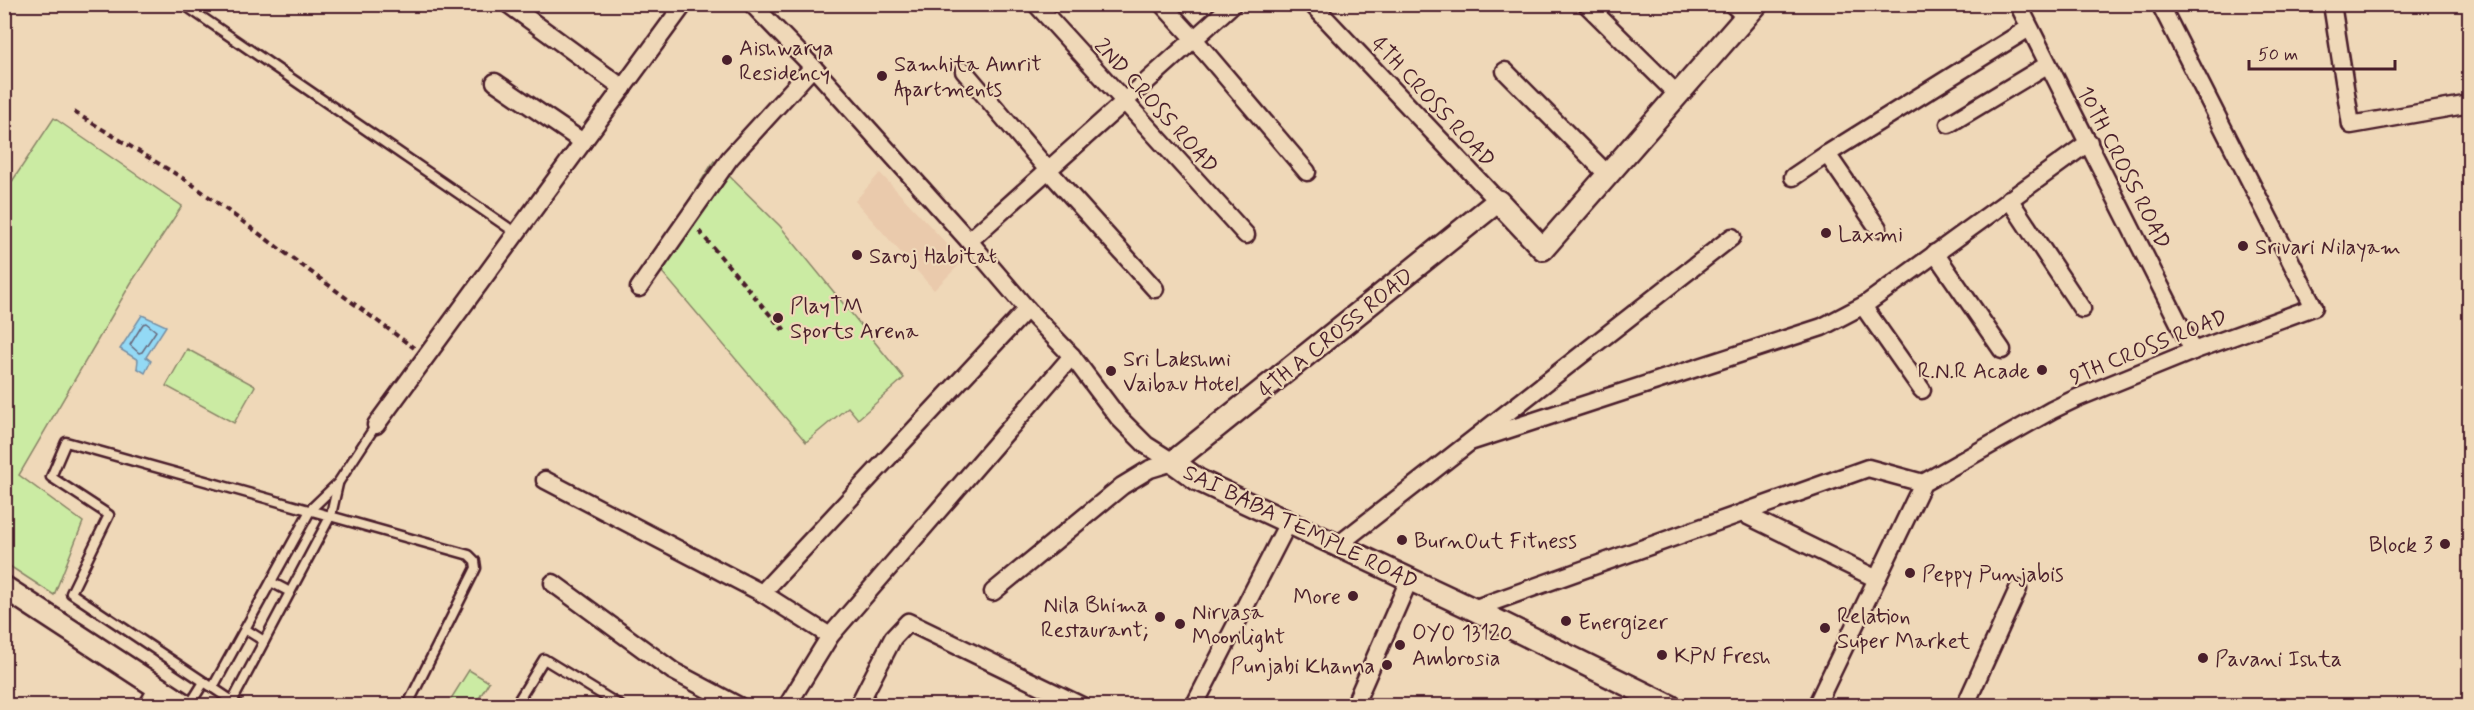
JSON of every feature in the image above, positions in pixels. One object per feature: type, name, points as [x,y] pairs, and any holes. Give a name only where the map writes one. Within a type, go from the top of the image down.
[{"type":"street","points":[[508,4],[623,88]]},
{"type":"street","points":[[376,425],[684,4]]},
{"type":"street","name":"SAI BABA TEMPLE ROAD","points":[[752,4],[813,67],[969,241],[1026,309],[1071,356],[1118,417],[1146,445],[1198,480],[1473,609],[1670,705]]},
{"type":"street","name":"2ND CROSS ROAD","points":[[1036,4],[1245,235]]},
{"type":"street","points":[[1162,4],[1307,172]]},
{"type":"street","points":[[969,241],[1233,4]]},
{"type":"street","name":"4TH CROSS ROAD","points":[[1312,4],[1498,201]]},
{"type":"street","points":[[1586,4],[1678,95]]},
{"type":"street","name":"10TH CROSS ROAD","points":[[2018,4],[2193,351]]},
{"type":"street","name":"9TH CROSS ROAD","points":[[1923,483],[2052,410],[2193,351],[2314,308],[2160,4]]},
{"type":"street","points":[[2332,4],[2351,124],[2469,104]]},
{"type":"street","points":[[1498,201],[1543,249],[1678,95],[1745,9]]},
{"type":"street","points":[[1793,177],[2029,28]]},
{"type":"street","points":[[1949,124],[2047,64]]},
{"type":"street","points":[[639,288],[730,158],[813,67]]},
{"type":"street","points":[[964,71],[1048,170],[1155,289]]},
{"type":"street","points":[[1505,71],[1608,175]]},
{"type":"street","points":[[495,82],[583,142]]},
{"type":"street","points":[[1473,441],[1822,327],[1863,306],[2089,142]]},
{"type":"street","points":[[1827,154],[1878,228]]},
{"type":"street","points":[[2009,199],[2082,309]]},
{"type":"street","name":"4TH A CROSS ROAD","points":[[1173,462],[1498,201]]},
{"type":"street","points":[[1338,545],[1732,237]]},
{"type":"street","points":[[1935,253],[2002,350]]},
{"type":"street","points":[[1863,306],[1922,390]]},
{"type":"street","points":[[762,593],[1026,309]]},
{"type":"street","points":[[787,705],[830,636],[1071,356]]},
{"type":"street","points":[[993,592],[1122,486],[1150,469],[1173,462]]},
{"type":"street","points":[[1473,609],[1868,468],[1923,483],[1816,705]]},
{"type":"street","points":[[545,480],[762,593],[830,636]]},
{"type":"street","points":[[1742,513],[1877,579]]},
{"type":"street","points":[[1194,705],[1287,523]]},
{"type":"street","points":[[1354,705],[1409,580]]},
{"type":"street","points":[[553,583],[673,671],[739,705]]},
{"type":"street","points":[[4,587],[187,705]]},
{"type":"street","points":[[1965,705],[2018,589]]},
{"type":"street","points":[[858,705],[893,638],[908,622],[1082,705]]},
{"type":"lane","points":[[183,4],[516,233]]},
{"type":"lane","points":[[213,687],[311,509],[338,483],[376,425]]},
{"type":"lane","points":[[338,483],[331,515],[264,641],[237,703],[71,593],[109,515],[51,477],[66,442],[311,509],[331,515],[469,555],[475,561],[476,568],[407,705]]},
{"type":"lane","points":[[272,582],[290,592]]},
{"type":"lane","points":[[245,629],[264,641]]},
{"type":"lane","points":[[515,705],[544,660],[621,705]]},
{"type":"lane","points":[[187,705],[204,682]]},
{"type":"lane","points":[[143,705],[155,686]]},
{"type":"path","points":[[74,112],[189,182],[426,357]]},
{"type":"path","points":[[687,217],[782,329],[788,325]]},
{"type":"shaded area","points":[[880,173],[963,261],[934,290],[855,201]]},
{"type":"green space","points":[[54,118],[182,206],[131,283],[19,475],[83,522],[54,595],[5,563],[4,188],[7,189]]},
{"type":"green space","name":"PlayTM Sports Arena","points":[[714,161],[780,226],[904,378],[858,419],[848,407],[806,442],[651,259]]},
{"type":"green space","points":[[187,349],[255,386],[234,423],[166,386]]},
{"type":"green space","points":[[469,670],[489,682],[475,705],[447,705]]},
{"type":"water","points":[[142,315],[166,326],[146,357],[151,361],[145,373],[137,368],[138,360],[120,349]]},
{"type":"place","name":"Aishwarya Residency","points":[[727,60]]},
{"type":"place","name":"Samhita Amrit Apartments","points":[[882,76]]},
{"type":"place","name":"Laxmi","points":[[1826,233]]},
{"type":"place","name":"Srivari Nilayam","points":[[2243,246]]},
{"type":"place","name":"Saroj Habitat","points":[[857,255]]},
{"type":"place","name":"PlayTM Sports Arena","points":[[778,318]]},
{"type":"place","name":"R.N.R Acade","points":[[2042,370]]},
{"type":"place","name":"Sri Lakshmi Vaibav Hotel","points":[[1111,371]]},
{"type":"place","name":"BurnOut Fitness","points":[[1402,540]]},
{"type":"place","name":"Block 3","points":[[2445,544]]},
{"type":"place","name":"Peppy Punjabis","points":[[1910,573]]},
{"type":"place","name":"More","points":[[1353,596]]},
{"type":"place","name":"Nila Bhima Restaurant;","points":[[1160,617]]},
{"type":"place","name":"Energizer","points":[[1566,621]]},
{"type":"place","name":"Nirvasa Moonlight","points":[[1180,624]]},
{"type":"place","name":"Relation Super Market","points":[[1825,628]]},
{"type":"place","name":"OYO 13120 Ambrosia","points":[[1400,645]]},
{"type":"place","name":"KPN Fresh","points":[[1662,655]]},
{"type":"place","name":"Pavani Ishta","points":[[2203,658]]},
{"type":"place","name":"Punjabi Khanna","points":[[1387,665]]}]
